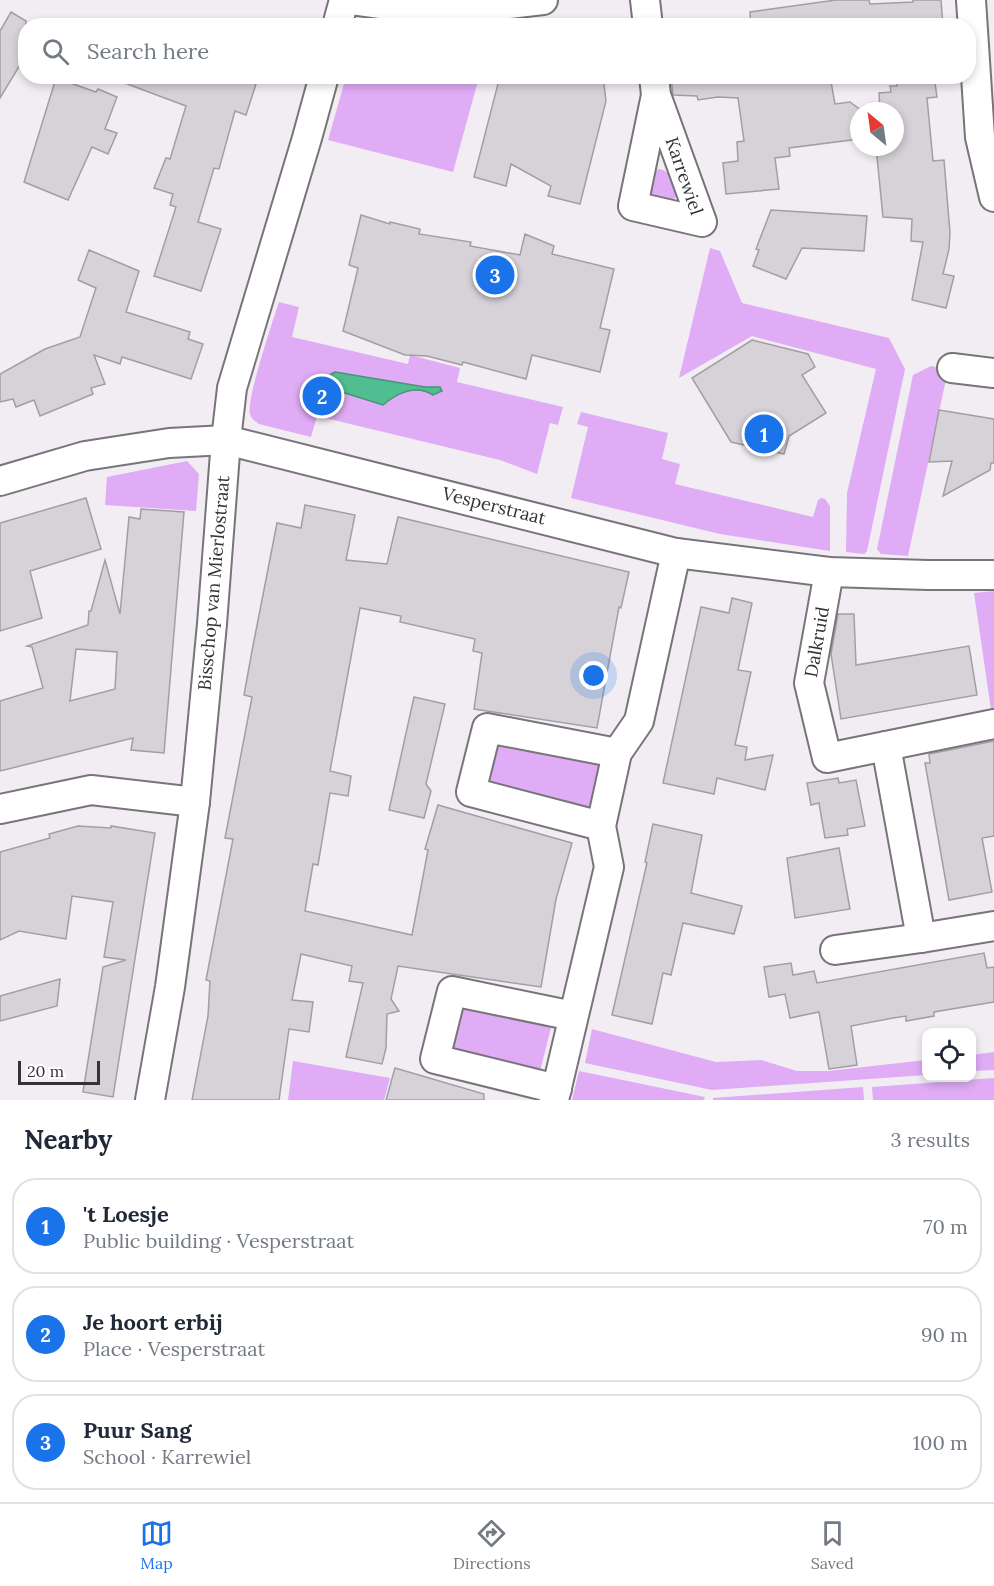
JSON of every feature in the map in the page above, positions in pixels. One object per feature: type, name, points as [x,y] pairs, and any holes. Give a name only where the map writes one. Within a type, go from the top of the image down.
[{"type":"street","points":[[339,18],[344,0]]},
{"type":"street","points":[[350,0],[452,14],[492,6],[543,0]]},
{"type":"street","points":[[645,0],[647,18]]},
{"type":"street","points":[[971,0],[972,18]]},
{"type":"street","points":[[976,76],[980,137],[994,197]]},
{"type":"street","name":"Bisschop van Mierlostraat","points":[[150,1100],[170,987],[195,802],[212,624],[225,440],[232,388],[322,84]]},
{"type":"street","points":[[952,368],[994,373]]},
{"type":"street","name":"Vesperstraat","points":[[0,481],[86,456],[170,443],[225,440],[328,464],[675,553],[829,572],[994,575]]},
{"type":"street","points":[[573,1016],[452,991],[435,1059],[555,1094],[609,867],[601,826],[617,753],[639,721],[675,553]]},
{"type":"street","name":"Dalkruid","points":[[829,572],[809,683],[827,758],[994,724]]},
{"type":"street","points":[[601,826],[471,792],[487,728],[617,753]]},
{"type":"street","points":[[886,746],[921,938]]},
{"type":"street","points":[[0,809],[91,790],[195,802]]},
{"type":"street","points":[[835,950],[994,926]]},
{"type":"shaded area","points":[[344,84],[477,84],[453,172],[328,140]]},
{"type":"shaded area","points":[[658,169],[666,172],[673,183],[676,197],[670,203],[655,199],[650,195],[653,177]]},
{"type":"shaded area","points":[[710,248],[720,251],[742,303],[889,338],[905,369],[867,551],[864,554],[846,552],[847,493],[876,369],[752,336],[679,378]]},
{"type":"shaded area","points":[[279,302],[299,307],[292,337],[408,364],[410,355],[460,368],[457,382],[563,407],[558,425],[550,423],[537,474],[500,460],[317,416],[311,437],[259,424],[253,420],[250,414],[252,393]]},
{"type":"shaded area","points":[[931,366],[948,370],[908,556],[881,554],[877,549],[913,375]]},
{"type":"shaded area","points":[[335,372],[425,387],[440,387],[442,391],[433,395],[420,390],[407,391],[383,405],[329,388],[327,386],[331,374]]},
{"type":"shaded area","points":[[581,412],[668,433],[662,459],[680,464],[675,484],[813,517],[818,500],[825,499],[830,506],[830,551],[720,534],[571,498],[588,427],[577,424]]},
{"type":"shaded area","points":[[187,461],[199,474],[196,511],[105,505],[107,477]]},
{"type":"shaded area","points":[[994,591],[994,709],[991,710],[974,593]]},
{"type":"shaded area","points":[[494,737],[602,759],[590,816],[481,786]]},
{"type":"shaded area","points":[[458,1000],[553,1020],[539,1075],[445,1055]]},
{"type":"shaded area","points":[[592,1029],[716,1062],[761,1060],[797,1071],[828,1071],[922,1060],[922,1075],[712,1090],[585,1063]]},
{"type":"shaded area","points":[[994,1052],[994,1070],[976,1071],[976,1054]]},
{"type":"shaded area","points":[[293,1061],[390,1078],[384,1100],[288,1100]]},
{"type":"shaded area","points":[[579,1071],[705,1097],[704,1100],[572,1100]]},
{"type":"shaded area","points":[[994,1078],[994,1100],[873,1100],[872,1087],[976,1082],[976,1079]]},
{"type":"shaded area","points":[[863,1087],[864,1100],[713,1100],[713,1098]]},
{"type":"building","points":[[836,0],[869,0],[870,4],[941,0],[942,18],[750,18],[750,12]]},
{"type":"building","points":[[11,12],[21,18],[18,18],[18,68],[0,98],[0,31]]},
{"type":"building","points":[[54,84],[73,84],[96,92],[98,89],[117,97],[105,129],[117,133],[108,154],[92,147],[68,200],[24,182]]},
{"type":"building","points":[[127,84],[256,84],[246,115],[235,111],[219,169],[214,168],[198,222],[221,229],[201,291],[154,276],[176,207],[170,205],[173,194],[154,188],[166,158],[170,159],[186,106]]},
{"type":"building","points":[[498,84],[604,84],[606,101],[580,204],[548,196],[551,186],[511,164],[506,186],[474,177]]},
{"type":"building","points":[[672,84],[831,84],[835,104],[850,102],[850,140],[789,148],[790,156],[775,158],[779,189],[726,194],[723,163],[738,161],[737,142],[744,141],[738,98],[718,97],[698,100],[697,96],[673,95]]},
{"type":"building","points":[[935,84],[937,97],[927,98],[933,161],[944,160],[950,233],[943,274],[954,276],[946,308],[912,300],[923,242],[911,241],[912,219],[883,217],[877,156],[904,156],[904,102],[880,102],[879,93],[891,92],[890,86]]},
{"type":"building","points":[[771,210],[867,216],[864,251],[802,248],[786,279],[753,266],[759,250],[756,249]]},
{"type":"building","points":[[361,215],[390,224],[390,222],[420,229],[419,234],[471,242],[470,246],[520,255],[525,234],[554,246],[552,254],[614,269],[600,328],[610,330],[600,372],[532,355],[526,379],[463,362],[462,365],[427,356],[405,355],[343,331],[358,268],[349,265]]},
{"type":"building","points":[[89,250],[139,271],[126,312],[190,332],[188,339],[203,344],[191,379],[122,357],[120,364],[94,355],[105,384],[91,388],[93,394],[40,416],[34,400],[16,407],[13,399],[0,402],[0,374],[45,349],[80,337],[96,288],[78,280]]},
{"type":"building","points":[[752,340],[808,354],[815,367],[802,375],[826,413],[789,436],[784,454],[731,442],[692,378]]},
{"type":"building","points":[[939,410],[994,419],[994,463],[991,463],[990,470],[943,496],[952,461],[929,462]]},
{"type":"building","points":[[86,498],[101,549],[30,571],[42,618],[0,631],[0,523]]},
{"type":"building","points":[[305,505],[355,515],[346,560],[387,564],[398,517],[629,572],[621,608],[619,607],[597,728],[474,709],[482,653],[473,651],[475,639],[400,622],[401,616],[360,608],[330,771],[351,776],[348,796],[330,793],[318,865],[313,864],[305,911],[412,935],[428,850],[425,849],[438,805],[572,843],[556,899],[541,987],[398,966],[391,999],[399,1011],[387,1014],[386,1048],[382,1064],[346,1057],[363,983],[349,981],[352,966],[301,954],[292,1000],[313,1002],[309,1032],[289,1029],[279,1100],[192,1100],[208,1016],[210,981],[206,980],[233,839],[225,838],[252,697],[244,695],[252,651],[277,523],[301,528]]},
{"type":"building","points":[[141,509],[184,512],[164,753],[131,750],[133,738],[0,771],[0,701],[43,688],[32,647],[27,646],[88,625],[89,611],[91,611],[105,560],[120,614],[129,517],[140,519]],"holes":[[[76,649],[117,652],[115,689],[70,701]]]},
{"type":"building","points":[[732,598],[752,603],[738,670],[751,672],[735,745],[747,747],[745,760],[773,755],[765,790],[717,778],[714,794],[663,783],[701,607],[729,613]]},
{"type":"building","points":[[838,614],[854,614],[856,665],[969,646],[977,695],[841,719],[831,654]]},
{"type":"building","points":[[414,697],[445,704],[426,784],[431,791],[424,818],[389,810]]},
{"type":"building","points":[[994,741],[994,836],[982,838],[992,892],[949,900],[925,763],[930,763],[929,754]]},
{"type":"building","points":[[838,778],[839,783],[856,780],[865,826],[847,829],[848,835],[825,838],[819,803],[811,805],[807,783]]},
{"type":"building","points":[[653,824],[702,835],[691,893],[742,906],[734,934],[683,923],[671,975],[663,973],[652,1024],[612,1015],[647,863],[645,862]]},
{"type":"building","points":[[78,826],[111,828],[111,826],[155,833],[113,1097],[83,1092],[103,967],[126,960],[104,957],[113,902],[72,896],[66,939],[19,931],[0,940],[0,852],[50,838],[49,834]]},
{"type":"building","points":[[839,848],[850,909],[795,918],[787,858]]},
{"type":"building","points":[[984,953],[987,968],[994,967],[994,1002],[934,1012],[934,1016],[906,1021],[906,1016],[851,1026],[857,1065],[829,1069],[819,1012],[790,1018],[785,994],[769,997],[764,967],[791,963],[793,975],[814,971],[817,983]]},
{"type":"building","points":[[60,979],[57,1006],[0,1021],[0,996]]},
{"type":"building","points":[[395,1068],[484,1094],[484,1100],[386,1100]]},
{"type":"place","name":"Puur Sang","points":[[495,275]]},
{"type":"place","name":"Je hoort erbij","points":[[322,396]]},
{"type":"place","name":"'t Loesje","points":[[764,434]]}]
